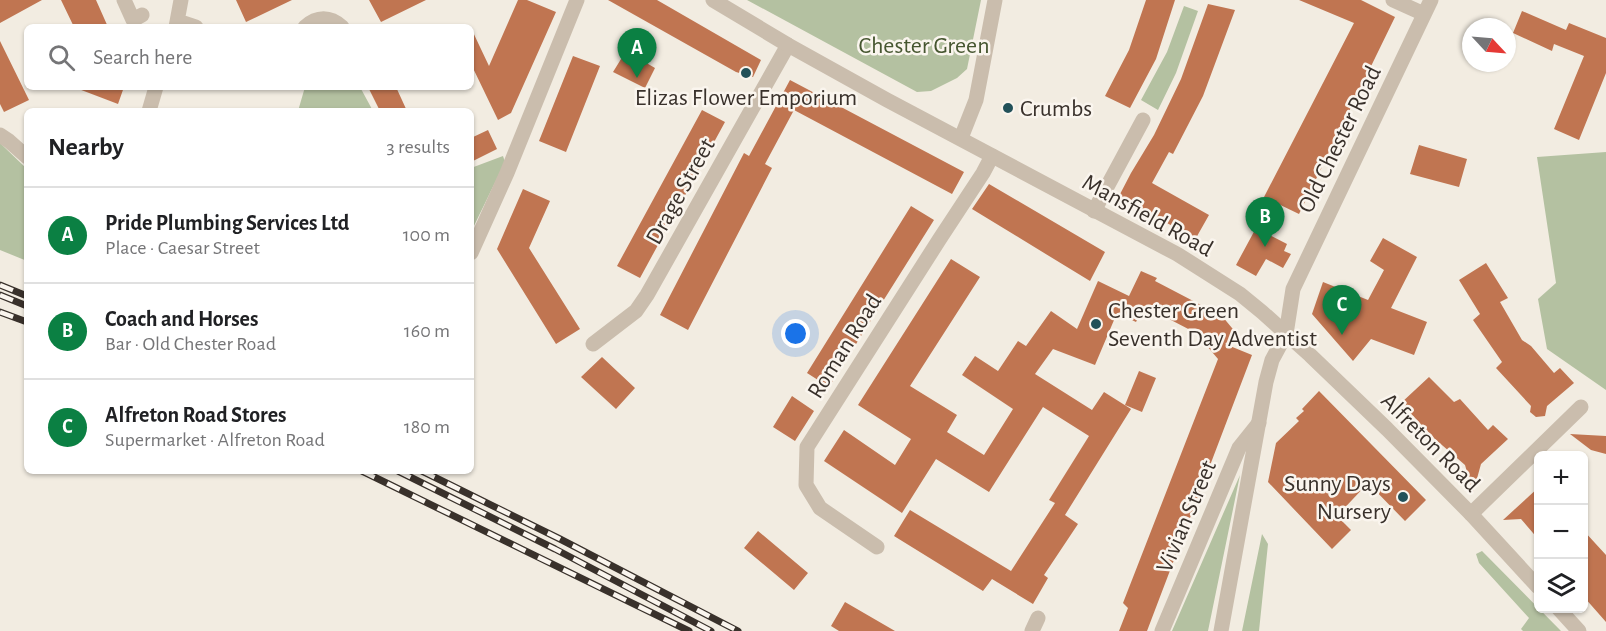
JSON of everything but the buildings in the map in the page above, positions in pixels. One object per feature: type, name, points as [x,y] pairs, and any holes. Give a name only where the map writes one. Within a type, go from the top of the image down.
[{"type":"street","points":[[177,24],[181,0]]},
{"type":"street","points":[[474,246],[519,144],[577,0]]},
{"type":"street","name":"Mansfield Road","points":[[712,0],[887,100],[1177,254],[1240,294],[1286,334]]},
{"type":"street","points":[[961,138],[976,100],[995,0]]},
{"type":"street","points":[[1394,0],[1424,14]]},
{"type":"street","name":"Old Chester Road","points":[[1286,334],[1293,289],[1431,0]]},
{"type":"street","points":[[128,1],[133,20],[142,15]]},
{"type":"street","points":[[309,24],[315,19],[323,18],[338,24]]},
{"type":"street","name":"Drage Street","points":[[593,344],[636,311],[647,295],[788,45]]},
{"type":"street","points":[[150,108],[155,90]]},
{"type":"street","points":[[1094,211],[1143,120]]},
{"type":"street","points":[[0,135],[24,154]]},
{"type":"street","name":"Roman Road","points":[[877,547],[820,508],[806,485],[807,447],[992,156]]},
{"type":"street","points":[[1221,631],[1272,360],[1286,334]]},
{"type":"street","name":"Alfreton Road","points":[[1286,334],[1387,429],[1534,582]]},
{"type":"street","points":[[1471,514],[1581,407]]},
{"type":"street","name":"Vivian Street","points":[[1162,631],[1239,448],[1259,423]]},
{"type":"street","points":[[1562,613],[1579,631]]},
{"type":"green space","name":"Chester Green","points":[[747,0],[981,0],[967,69],[957,78],[931,91],[917,92]]},
{"type":"green space","points":[[1184,6],[1198,11],[1176,73],[1158,110],[1141,100],[1167,52]]},
{"type":"green space","points":[[304,90],[362,90],[371,108],[299,108]]},
{"type":"green space","points":[[0,143],[24,166],[24,260],[0,250]]},
{"type":"green space","points":[[1606,152],[1606,390],[1547,349],[1538,299],[1556,283],[1537,157]]},
{"type":"green space","points":[[503,156],[505,162],[474,226],[474,167]]},
{"type":"green space","points":[[1240,475],[1208,631],[1172,631]]},
{"type":"green space","points":[[1262,534],[1268,544],[1259,631],[1242,631]]},
{"type":"green space","points":[[1482,551],[1534,604],[1534,613],[1543,613],[1561,631],[1523,631],[1521,629],[1529,618],[1479,563],[1476,554]]},
{"type":"railway","points":[[0,285],[24,295]]},
{"type":"railway","points":[[0,295],[24,305]]},
{"type":"railway","points":[[0,312],[24,321]]},
{"type":"railway","points":[[368,474],[689,631]]},
{"type":"railway","points":[[404,474],[555,549],[711,631]]},
{"type":"railway","points":[[428,474],[738,631]]},
{"type":"place","name":"Elizas Flower Emporium","points":[[746,73]]},
{"type":"place","name":"Pride Plumbing Services Ltd","points":[[637,78]]},
{"type":"place","name":"Crumbs","points":[[1008,108]]},
{"type":"place","name":"Coach and Horses","points":[[1265,247]]},
{"type":"place","name":"Chester Green Seventh Day Adventist","points":[[1096,324]]},
{"type":"place","name":"Alfreton Road Stores","points":[[1342,335]]},
{"type":"place","name":"Sunny Days Nursery","points":[[1403,497]]}]
